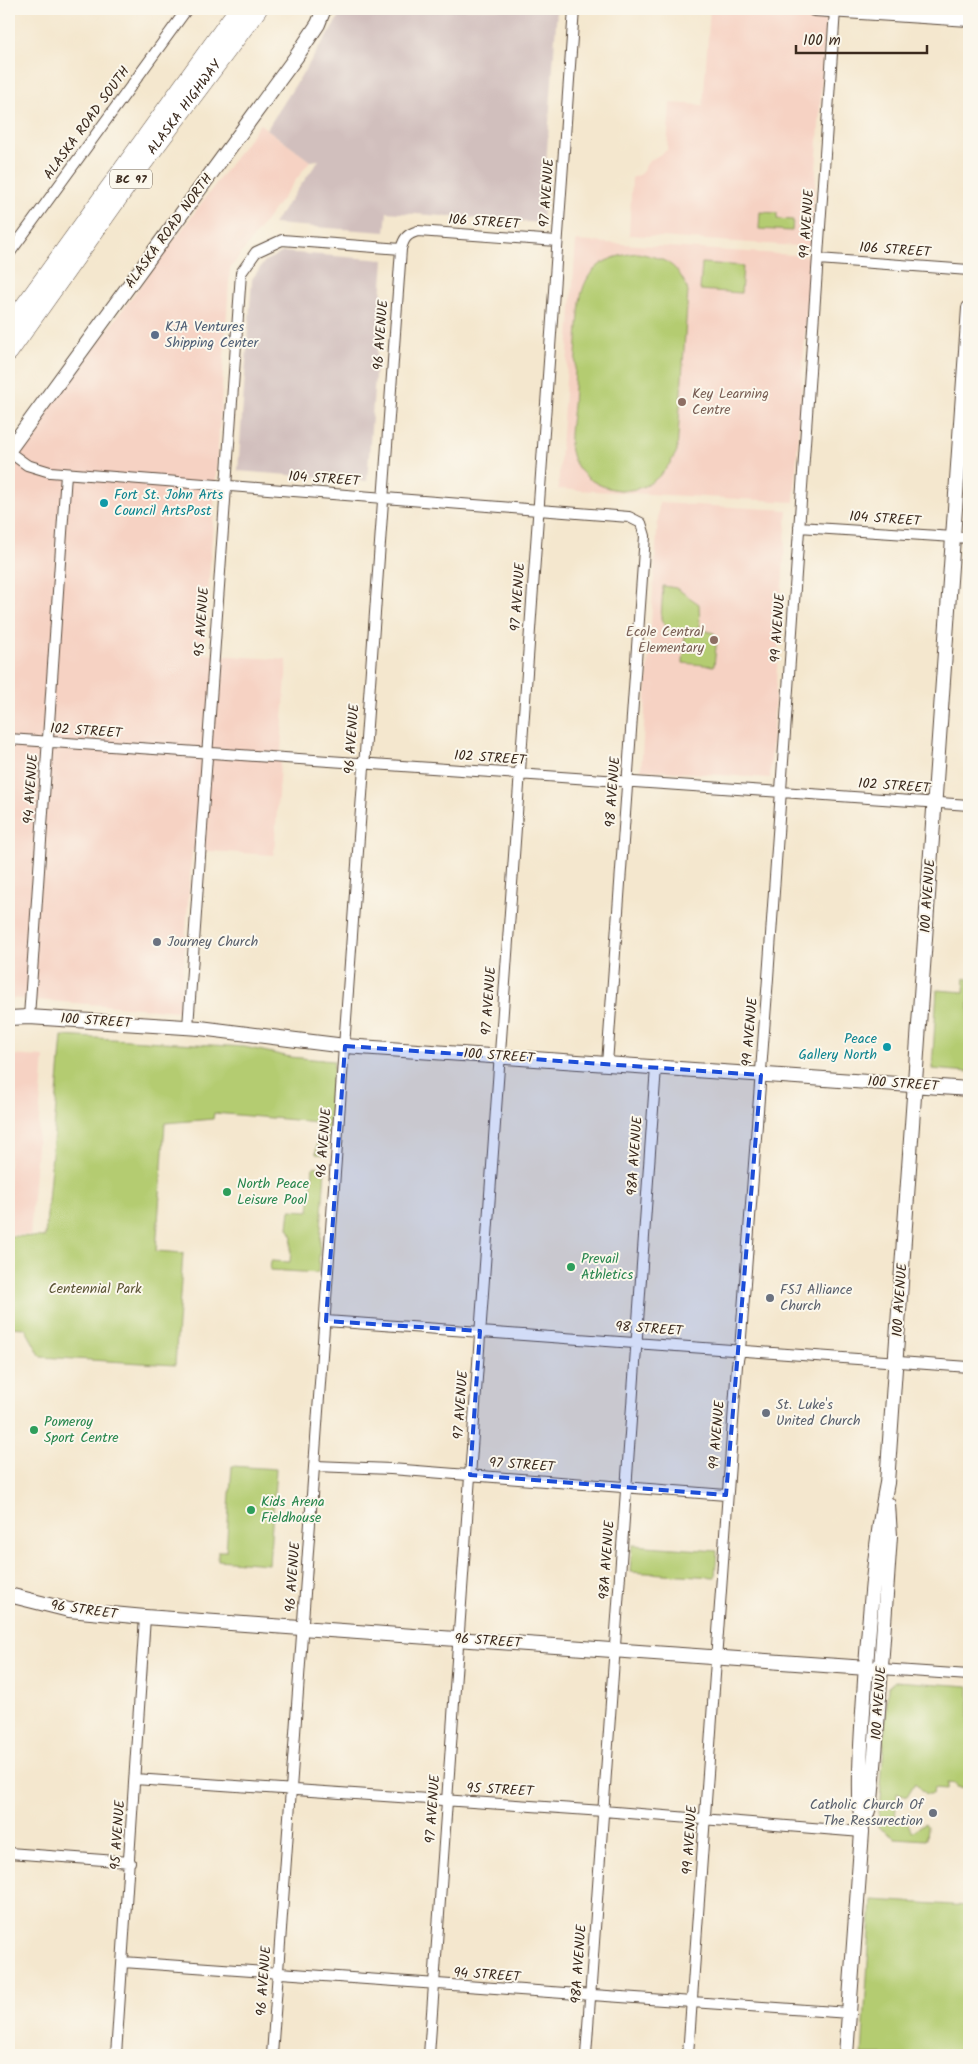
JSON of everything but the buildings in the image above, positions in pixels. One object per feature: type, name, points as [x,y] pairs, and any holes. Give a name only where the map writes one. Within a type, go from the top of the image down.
[{"type":"highway","name":"ALASKA HIGHWAY","points":[[9,327],[238,9]]},
{"type":"highway","name":"ALASKA HIGHWAY","points":[[9,352],[140,166],[258,9]]},
{"type":"main road","name":"ALASKA ROAD NORTH","points":[[9,451],[296,57],[318,24],[324,9]]},
{"type":"main road","points":[[814,9],[969,19]]},
{"type":"main road","name":"100 AVENUE","points":[[862,1832],[870,1801],[881,1669],[890,1536],[887,1483],[969,308]]},
{"type":"main road","name":"100 STREET","points":[[9,1012],[29,1017]]},
{"type":"main road","name":"100 STREET","points":[[9,1018],[29,1017],[188,1027],[344,1046],[969,1089]]},
{"type":"main road","name":"100 AVENUE","points":[[846,2055],[862,1832],[859,1801],[866,1668],[876,1534],[887,1483]]},
{"type":"main road","name":"96 STREET","points":[[9,1595],[69,1610],[146,1617],[881,1669]]},
{"type":"street","name":"ALASKA ROAD SOUTH","points":[[9,254],[187,9]]},
{"type":"street","name":"97 AVENUE","points":[[429,2055],[574,9]]},
{"type":"street","name":"99 AVENUE","points":[[688,2055],[726,1495],[737,1365],[740,1350],[761,1075],[835,10]]},
{"type":"street","name":"106 STREET","points":[[408,234],[418,231],[557,241]]},
{"type":"street","name":"96 AVENUE","points":[[272,2055],[326,1321],[401,250],[403,240],[408,234]]},
{"type":"street","name":"95 AVENUE","points":[[188,1027],[241,273],[256,252],[282,240],[401,250]]},
{"type":"street","name":"106 STREET","points":[[818,259],[969,270]]},
{"type":"street","name":"104 STREET","points":[[9,451],[36,470],[66,474],[629,517],[641,523]]},
{"type":"street","name":"94 AVENUE","points":[[29,1017],[66,474]]},
{"type":"street","name":"98 AVENUE","points":[[607,1064],[645,536],[641,523]]},
{"type":"street","name":"104 STREET","points":[[799,527],[969,538]]},
{"type":"street","name":"102 STREET","points":[[9,739],[969,805]]},
{"type":"street","name":"98A AVENUE","points":[[586,2055],[635,1341],[656,1067]]},
{"type":"street","name":"98 STREET","points":[[326,1321],[635,1341],[969,1367]]},
{"type":"street","name":"97 STREET","points":[[315,1466],[470,1475],[726,1495]]},
{"type":"street","name":"95 AVENUE","points":[[116,2055],[146,1617]]},
{"type":"street","name":"96 STREET","points":[[881,1669],[969,1675]]},
{"type":"street","name":"95 STREET","points":[[135,1779],[603,1811],[862,1832]]},
{"type":"street","points":[[9,1853],[130,1862]]},
{"type":"street","name":"94 STREET","points":[[123,1962],[850,2013]]},
{"type":"highlighted area","points":[[345,1046],[761,1075],[726,1495],[470,1475],[480,1331],[326,1321]]},
{"type":"shaded area","points":[[344,9],[557,9],[542,223],[387,212],[385,232],[273,224],[319,160],[310,161],[267,129]]},
{"type":"shaded area","points":[[710,9],[826,19],[811,247],[629,235],[632,178],[641,174],[648,162],[667,150],[670,103],[703,105]]},
{"type":"shaded area","points":[[260,124],[310,161],[230,269],[204,654],[287,660],[274,855],[192,850],[180,1011],[9,998],[9,463]]},
{"type":"shaded area","name":"Key Learning Centre","points":[[576,241],[810,256],[794,502],[558,489]]},
{"type":"shaded area","points":[[283,252],[384,260],[367,481],[238,471],[252,279],[265,261]]},
{"type":"shaded area","name":"Ecole Central Elementary","points":[[659,503],[787,510],[770,778],[641,770]]},
{"type":"shaded area","points":[[9,1055],[44,1057],[30,1235],[9,1234]]},
{"type":"green space","points":[[760,212],[777,213],[777,219],[793,220],[792,231],[759,229]]},
{"type":"green space","points":[[638,253],[670,264],[680,275],[688,291],[677,451],[669,465],[652,482],[637,489],[620,490],[592,481],[579,468],[571,451],[570,434],[578,328],[583,290],[592,272],[616,257]]},
{"type":"green space","points":[[702,263],[743,266],[741,293],[700,290]]},
{"type":"green space","points":[[663,586],[676,588],[699,604],[700,629],[714,633],[717,638],[714,666],[683,663],[685,634],[668,632],[661,619]]},
{"type":"green space","points":[[965,978],[969,979],[969,1072],[932,1069],[937,990],[964,992]]},
{"type":"green space","name":"Centennial Park","points":[[62,1036],[245,1047],[290,1057],[334,1061],[327,1155],[316,1154],[318,1122],[214,1113],[213,1119],[165,1123],[156,1251],[183,1253],[175,1365],[41,1357],[25,1328],[9,1327],[9,1236],[45,1237]]},
{"type":"green space","points":[[315,1166],[325,1169],[318,1273],[270,1270],[271,1261],[290,1262],[292,1235],[288,1228],[290,1210],[309,1211],[313,1168]]},
{"type":"green space","name":"Kids Arena Fieldhouse","points":[[232,1466],[276,1469],[269,1564],[218,1560],[218,1551],[226,1551]]},
{"type":"green space","points":[[632,1545],[717,1551],[715,1577],[630,1572]]},
{"type":"green space","points":[[895,1681],[969,1686],[969,1788],[956,1787],[956,1784],[947,1783],[947,1789],[934,1788],[933,1794],[926,1794],[915,1783],[907,1796],[897,1793],[895,1820],[905,1818],[912,1832],[925,1823],[927,1826],[926,1840],[895,1838],[878,1827],[888,1687]]},
{"type":"green space","points":[[872,1900],[969,1906],[969,2055],[862,2055]]},
{"type":"place","name":"KJA Ventures Shipping Center","points":[[155,335]]},
{"type":"place","name":"Key Learning Centre","points":[[682,402]]},
{"type":"place","name":"Fort St. John Arts Council ArtsPost","points":[[104,503]]},
{"type":"place","name":"Ecole Central Elementary","points":[[714,640]]},
{"type":"place","name":"Journey Church","points":[[157,942]]},
{"type":"place","name":"Peace Gallery North","points":[[887,1047]]},
{"type":"place","name":"North Peace Leisure Pool","points":[[227,1192]]},
{"type":"place","name":"Prevail Athletics","points":[[571,1267]]},
{"type":"place","name":"FSJ Alliance Church","points":[[770,1298]]},
{"type":"place","name":"St. Luke's United Church","points":[[766,1413]]},
{"type":"place","name":"Pomeroy Sport Centre","points":[[34,1430]]},
{"type":"place","name":"Kids Arena Fieldhouse","points":[[251,1510]]},
{"type":"place","name":"Catholic Church Of The Ressurection","points":[[933,1813]]}]
